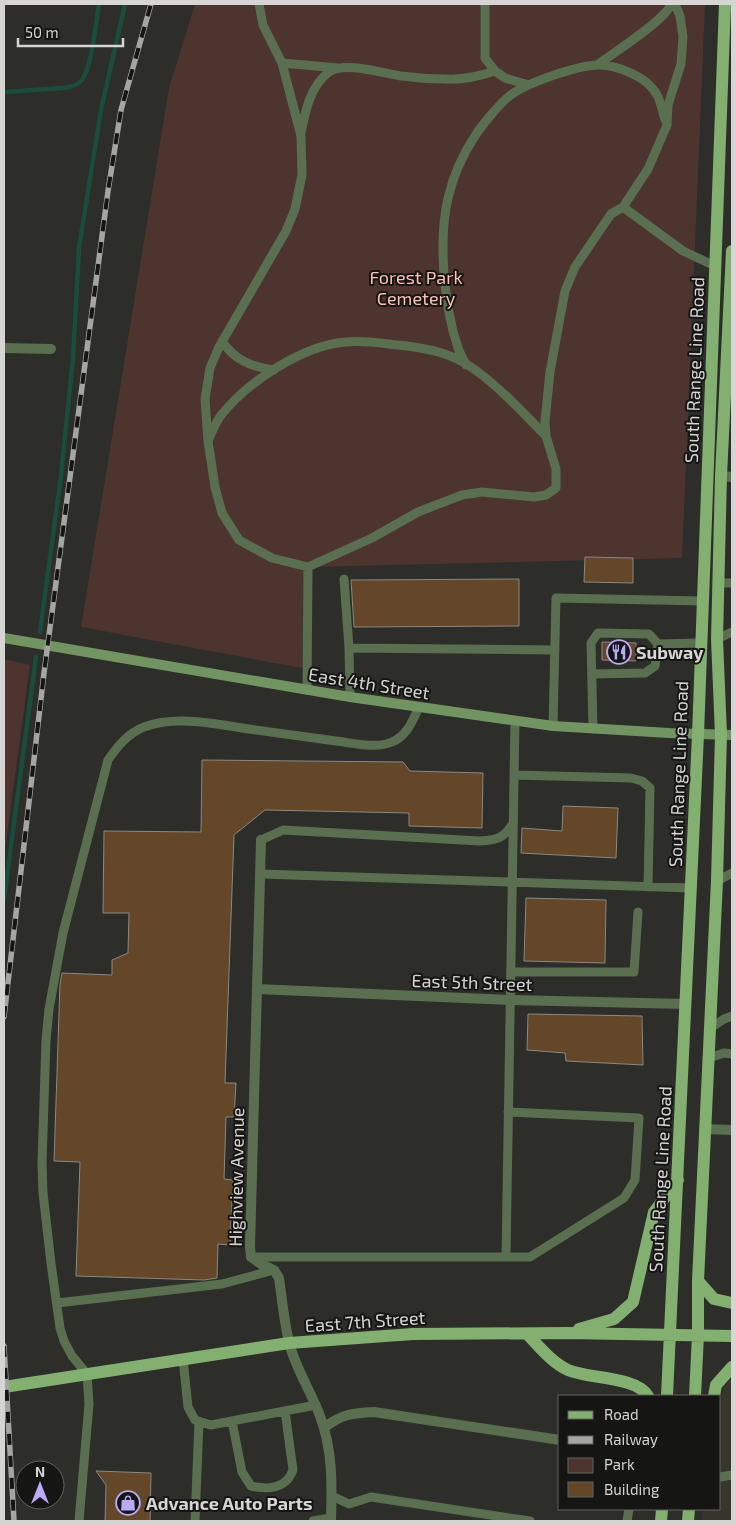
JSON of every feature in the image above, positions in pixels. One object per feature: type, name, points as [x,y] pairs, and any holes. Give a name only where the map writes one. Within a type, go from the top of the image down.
[{"type":"main road","name":"South Range Line Road","points":[[667,1395],[698,735],[725,4]]},
{"type":"main road","name":"South Range Line Road","points":[[695,1395],[704,1129],[716,881],[727,735],[716,639],[718,582],[727,476],[732,251]]},
{"type":"main road","points":[[567,1332],[614,1319],[633,1302],[654,1212],[678,1180]]},
{"type":"main road","points":[[698,1281],[714,1299],[732,1303]]},
{"type":"main road","name":"East 7th Street","points":[[4,1387],[289,1343],[413,1334],[567,1332],[732,1336]]},
{"type":"main road","points":[[527,1334],[557,1364],[569,1371],[629,1383],[646,1392],[648,1395]]},
{"type":"main road","points":[[714,1395],[716,1385],[732,1367]]},
{"type":"street","points":[[4,348],[51,349]]},
{"type":"street","name":"East 4th Street","points":[[4,638],[350,697],[515,721],[593,729],[727,735]]},
{"type":"street","name":"Highview Avenue","points":[[261,840],[250,1247],[251,1257],[260,1264],[274,1270]]},
{"type":"street","name":"East 5th Street","points":[[257,989],[510,1000],[686,1004]]},
{"type":"street","points":[[704,1129],[732,1130]]},
{"type":"street","points":[[274,1270],[279,1278],[289,1343],[324,1428],[330,1455],[331,1520]]},
{"type":"street","points":[[324,1428],[335,1418],[353,1412],[374,1412],[558,1440]]},
{"type":"lane","points":[[258,4],[263,25],[282,62],[301,136],[302,175],[295,209],[286,231],[222,341],[210,368],[205,399],[208,441],[214,487],[222,513],[239,540],[272,558],[308,567],[372,538],[418,512],[462,495],[482,492],[534,497],[546,495],[556,488],[556,469],[546,436],[544,421],[550,372],[565,291],[575,267],[611,214],[623,207],[648,169],[667,125],[668,106],[682,55],[683,37],[680,16],[675,4]]},
{"type":"lane","points":[[485,4],[485,58],[495,71],[505,78],[530,85]]},
{"type":"lane","points":[[597,65],[627,45],[660,18],[670,9],[671,4]]},
{"type":"lane","points":[[282,62],[360,69],[402,76],[447,79],[469,78],[495,71]]},
{"type":"lane","points":[[466,365],[458,349],[446,289],[444,241],[448,198],[455,174],[476,135],[507,97],[530,85],[575,69],[597,65],[612,66],[633,73],[658,94],[667,125]]},
{"type":"lane","points":[[301,136],[308,103],[314,91],[321,80],[330,72],[340,68]]},
{"type":"lane","points":[[623,207],[683,251],[715,266]]},
{"type":"lane","points":[[222,341],[228,350],[241,360],[256,367],[274,370]]},
{"type":"lane","points":[[208,441],[220,416],[238,396],[274,370],[310,350],[344,342],[373,342],[431,349],[458,359],[482,376],[546,436]]},
{"type":"lane","points":[[307,690],[308,567]]},
{"type":"lane","points":[[344,579],[350,697]]},
{"type":"lane","points":[[718,582],[732,583]]},
{"type":"lane","points":[[553,726],[556,598],[703,601]]},
{"type":"lane","points":[[716,639],[732,632]]},
{"type":"lane","points":[[593,729],[591,643],[598,633],[649,634],[658,644],[701,643]]},
{"type":"lane","points":[[592,674],[645,672],[655,666],[658,644]]},
{"type":"lane","points":[[349,648],[555,650]]},
{"type":"lane","points":[[79,1521],[89,1404],[87,1374],[72,1356],[60,1328],[44,1202],[42,1163],[46,1040],[49,1009],[63,933],[108,760],[117,746],[142,728],[160,723],[177,722],[228,726],[384,745],[394,742],[404,734],[411,725],[419,707]]},
{"type":"lane","points":[[506,1256],[515,721]]},
{"type":"lane","points":[[514,774],[631,778],[642,781],[650,788],[648,887]]},
{"type":"lane","points":[[261,840],[283,830],[486,841],[507,834],[514,823]]},
{"type":"lane","points":[[716,881],[732,873]]},
{"type":"lane","points":[[260,874],[691,888]]},
{"type":"lane","points":[[511,972],[634,972],[638,912]]},
{"type":"lane","points":[[709,1029],[732,1016]]},
{"type":"lane","points":[[708,1058],[724,1053],[732,1054]]},
{"type":"lane","points":[[251,1257],[530,1257],[624,1198],[635,1180],[639,1118],[508,1112]]},
{"type":"lane","points":[[57,1303],[222,1284],[274,1270]]},
{"type":"lane","points":[[183,1359],[188,1407],[195,1420],[211,1426],[316,1405]]},
{"type":"lane","points":[[232,1421],[242,1472],[251,1486],[273,1487],[282,1485],[290,1479],[293,1470],[285,1411]]},
{"type":"lane","points":[[196,1521],[199,1421]]},
{"type":"lane","points":[[332,1496],[349,1504],[371,1497],[530,1521]]},
{"type":"lane","points":[[313,1521],[331,1520]]},
{"type":"shaded area","points":[[732,1377],[732,1521],[702,1521],[703,1510],[721,1510],[721,1397],[725,1386]]},
{"type":"green space","name":"Forest Park Cemetery","points":[[195,4],[705,4],[682,558],[309,567],[307,669],[81,627],[169,88]]},
{"type":"green space","points":[[4,659],[30,665],[4,857]]},
{"type":"building","points":[[585,557],[633,558],[633,583],[584,582]]},
{"type":"building","points":[[519,579],[519,626],[354,627],[351,580]]},
{"type":"building","name":"Subway","points":[[602,642],[636,643],[636,661],[602,660]]},
{"type":"building","points":[[202,760],[403,762],[410,771],[483,773],[482,828],[409,826],[409,813],[265,810],[234,835],[225,1083],[236,1083],[234,1117],[226,1117],[224,1179],[233,1180],[230,1245],[218,1244],[217,1278],[204,1280],[76,1276],[80,1162],[54,1161],[60,984],[62,973],[112,975],[112,960],[128,953],[129,913],[103,913],[104,831],[201,832]]},
{"type":"building","points":[[563,806],[618,808],[616,858],[521,853],[522,828],[562,831]]},
{"type":"building","points":[[526,898],[606,900],[605,963],[524,961]]},
{"type":"building","points":[[528,1014],[642,1016],[643,1065],[566,1061],[565,1053],[527,1050]]},
{"type":"building","name":"Advance Auto Parts","points":[[96,1471],[151,1473],[150,1521],[105,1521],[106,1485]]},
{"type":"waterway","points":[[4,92],[63,88],[70,87],[81,81],[91,56],[99,4]]},
{"type":"waterway","points":[[40,632],[61,476],[73,358],[79,248],[101,110],[125,4]]},
{"type":"waterway","points":[[4,899],[36,657]]},
{"type":"railway","points":[[4,1017],[44,673],[108,191],[121,110],[151,4]]},
{"type":"railway","points":[[4,1346],[14,1521]]},
{"type":"place","name":"Subway","points":[[619,652]]},
{"type":"place","name":"Advance Auto Parts","points":[[128,1503]]}]
